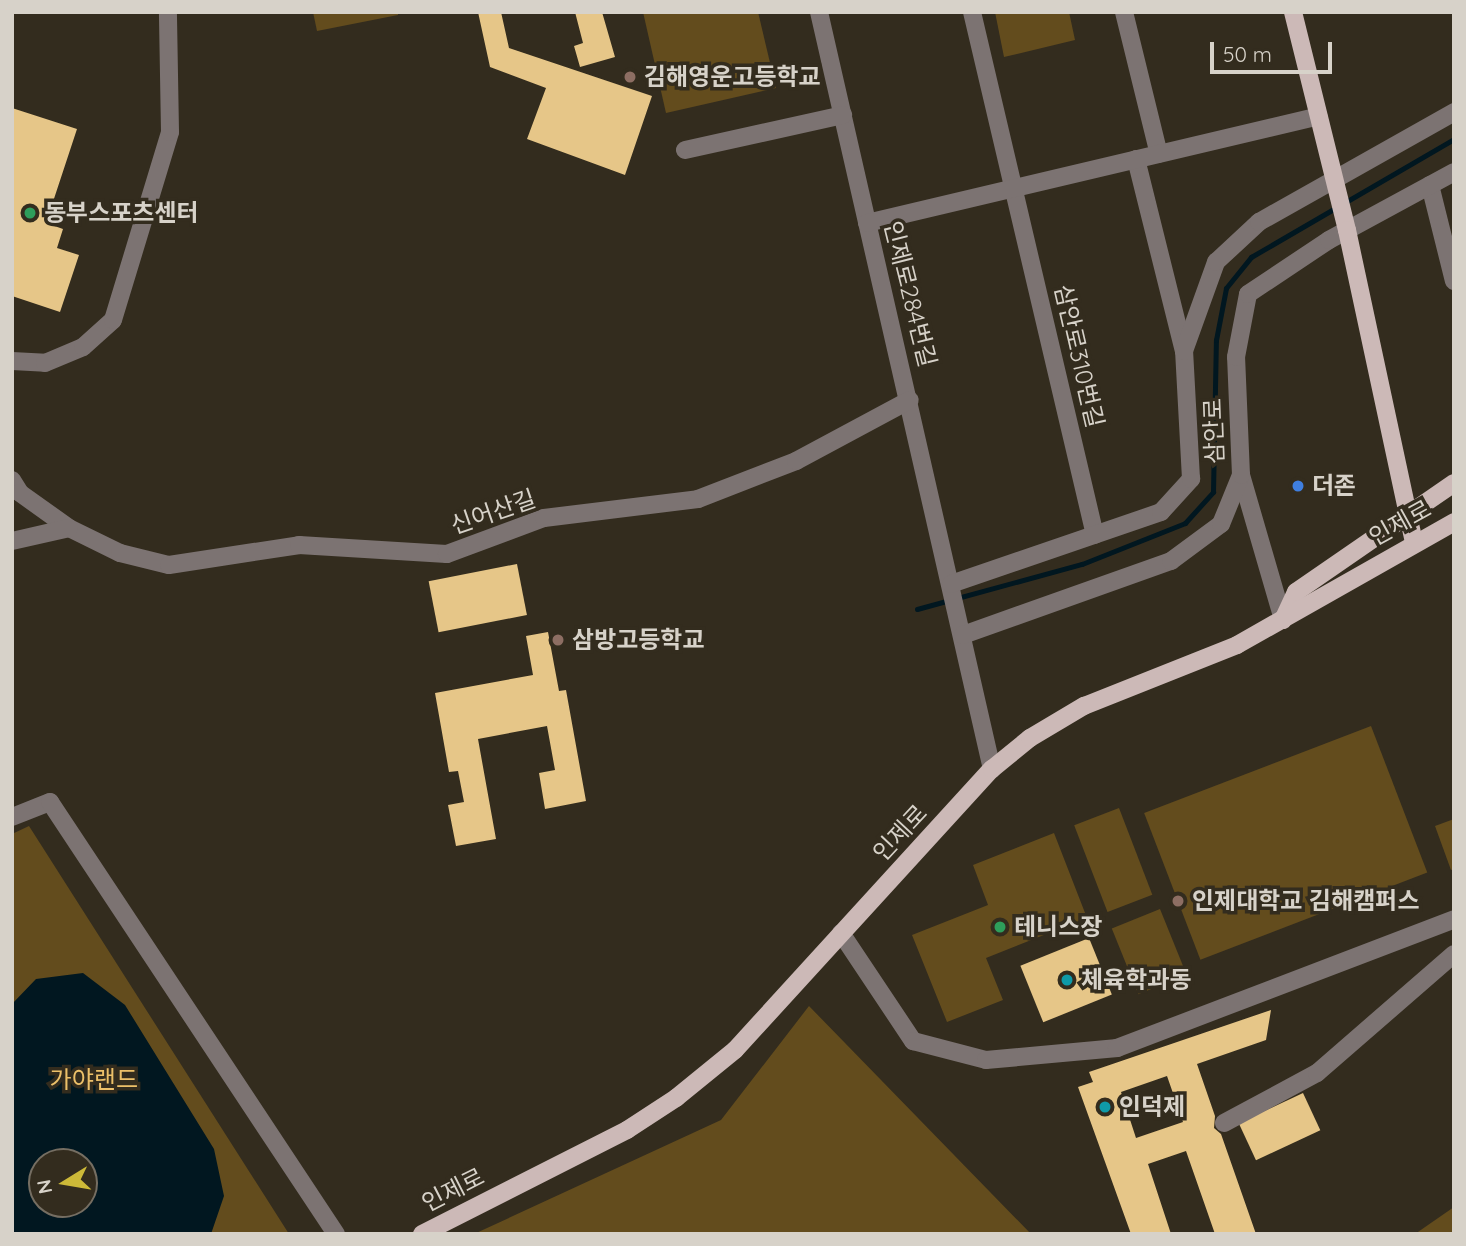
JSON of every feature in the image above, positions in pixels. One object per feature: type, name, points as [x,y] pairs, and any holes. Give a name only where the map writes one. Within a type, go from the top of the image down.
[{"type":"main road","points":[[1293,12],[1346,227],[1414,542]]},
{"type":"main road","points":[[1283,620],[1296,592],[1408,511],[1454,483]]},
{"type":"main road","name":"인제로","points":[[422,1234],[627,1130],[676,1098],[735,1049],[992,769],[1030,738],[1084,706],[1237,645],[1414,542],[1454,522]]},
{"type":"street","points":[[12,361],[46,363],[83,346],[113,320],[170,132],[168,12]]},
{"type":"street","name":"인제로284번길","points":[[819,12],[962,628]]},
{"type":"street","name":"삼안로310번길","points":[[972,12],[1095,536]]},
{"type":"street","points":[[1124,12],[1159,154]]},
{"type":"street","name":"삼안로","points":[[952,586],[1161,512],[1191,479],[1184,351],[1216,262],[1259,222],[1335,183],[1454,112]]},
{"type":"street","points":[[685,150],[843,115]]},
{"type":"street","points":[[867,223],[1319,116]]},
{"type":"street","points":[[1136,159],[1184,351]]},
{"type":"street","name":"삼안로","points":[[962,628],[1171,561],[1221,524],[1241,475],[1236,357],[1248,294],[1346,227],[1454,172]]},
{"type":"street","points":[[1430,185],[1454,281]]},
{"type":"street","name":"신어산길","points":[[12,480],[20,493],[69,528],[120,553],[169,565],[299,545],[447,554],[544,518],[698,499],[796,461],[910,400]]},
{"type":"street","points":[[1241,475],[1283,620]]},
{"type":"street","points":[[12,541],[69,528]]},
{"type":"street","points":[[962,628],[992,769]]},
{"type":"street","points":[[12,817],[50,802],[336,1234]]},
{"type":"street","points":[[841,933],[913,1041],[986,1060],[1116,1048],[1454,919]]},
{"type":"street","points":[[1224,1123],[1317,1073],[1454,954]]},
{"type":"green space","points":[[313,12],[398,12],[398,15],[317,31]]},
{"type":"green space","points":[[643,12],[758,12],[776,88],[666,113]]},
{"type":"green space","points":[[995,12],[1069,12],[1075,40],[1004,57]]},
{"type":"green space","points":[[1371,726],[1427,873],[1200,960],[1144,813]]},
{"type":"green space","points":[[1119,808],[1152,895],[1108,912],[1074,825]]},
{"type":"green space","points":[[1454,819],[1454,869],[1451,870],[1435,826]]},
{"type":"green space","name":"가야랜드","points":[[29,826],[289,1234],[12,1234],[12,834]]},
{"type":"green space","name":"테니스장","points":[[1054,833],[1087,918],[986,958],[1003,1000],[947,1022],[912,935],[988,905],[973,865]]},
{"type":"green space","points":[[1160,909],[1187,975],[1138,994],[1112,928]]},
{"type":"green space","points":[[809,1006],[1031,1234],[474,1234],[721,1120]]},
{"type":"green space","points":[[1454,1207],[1454,1234],[1415,1234]]},
{"type":"water","name":"가야랜드","points":[[83,973],[125,1005],[214,1149],[224,1196],[211,1234],[12,1234],[12,1004],[36,979]]},
{"type":"building","points":[[478,12],[501,12],[509,48],[652,96],[625,175],[527,139],[546,88],[490,67]]},
{"type":"building","points":[[575,12],[602,12],[615,57],[580,67],[574,46],[583,43]]},
{"type":"building","points":[[12,108],[77,129],[46,223],[63,229],[57,248],[79,255],[60,312],[12,296]]},
{"type":"building","points":[[517,564],[527,615],[439,632],[429,581]]},
{"type":"building","points":[[548,632],[559,691],[566,690],[586,801],[545,809],[539,773],[555,770],[547,726],[478,739],[496,839],[456,846],[448,805],[464,802],[458,771],[449,772],[435,693],[533,675],[526,636]]},
{"type":"building","name":"체육학과동","points":[[1089,938],[1112,995],[1043,1022],[1020,966]]},
{"type":"building","name":"인덕제","points":[[1271,1010],[1266,1040],[1197,1064],[1215,1116],[1214,1128],[1221,1134],[1256,1234],[1215,1234],[1186,1151],[1148,1164],[1171,1234],[1131,1234],[1078,1087],[1093,1082],[1089,1072]],"holes":[[[1167,1076],[1183,1122],[1136,1138],[1121,1092]]]},
{"type":"building","points":[[1303,1093],[1320,1130],[1256,1160],[1239,1123]]},
{"type":"waterway","points":[[917,609],[1082,564],[1185,523],[1213,492],[1216,340],[1226,288],[1251,257],[1454,139]]},
{"type":"place","name":"김해영운고등학교","points":[[630,77]]},
{"type":"place","name":"동부스포츠센터","points":[[30,213]]},
{"type":"place","name":"더존","points":[[1298,486]]},
{"type":"place","name":"삼방고등학교","points":[[558,640]]},
{"type":"place","name":"인제대학교 김해캠퍼스","points":[[1178,901]]},
{"type":"place","name":"테니스장","points":[[1000,927]]},
{"type":"place","name":"체육학과동","points":[[1067,980]]},
{"type":"place","name":"인덕제","points":[[1105,1107]]}]
